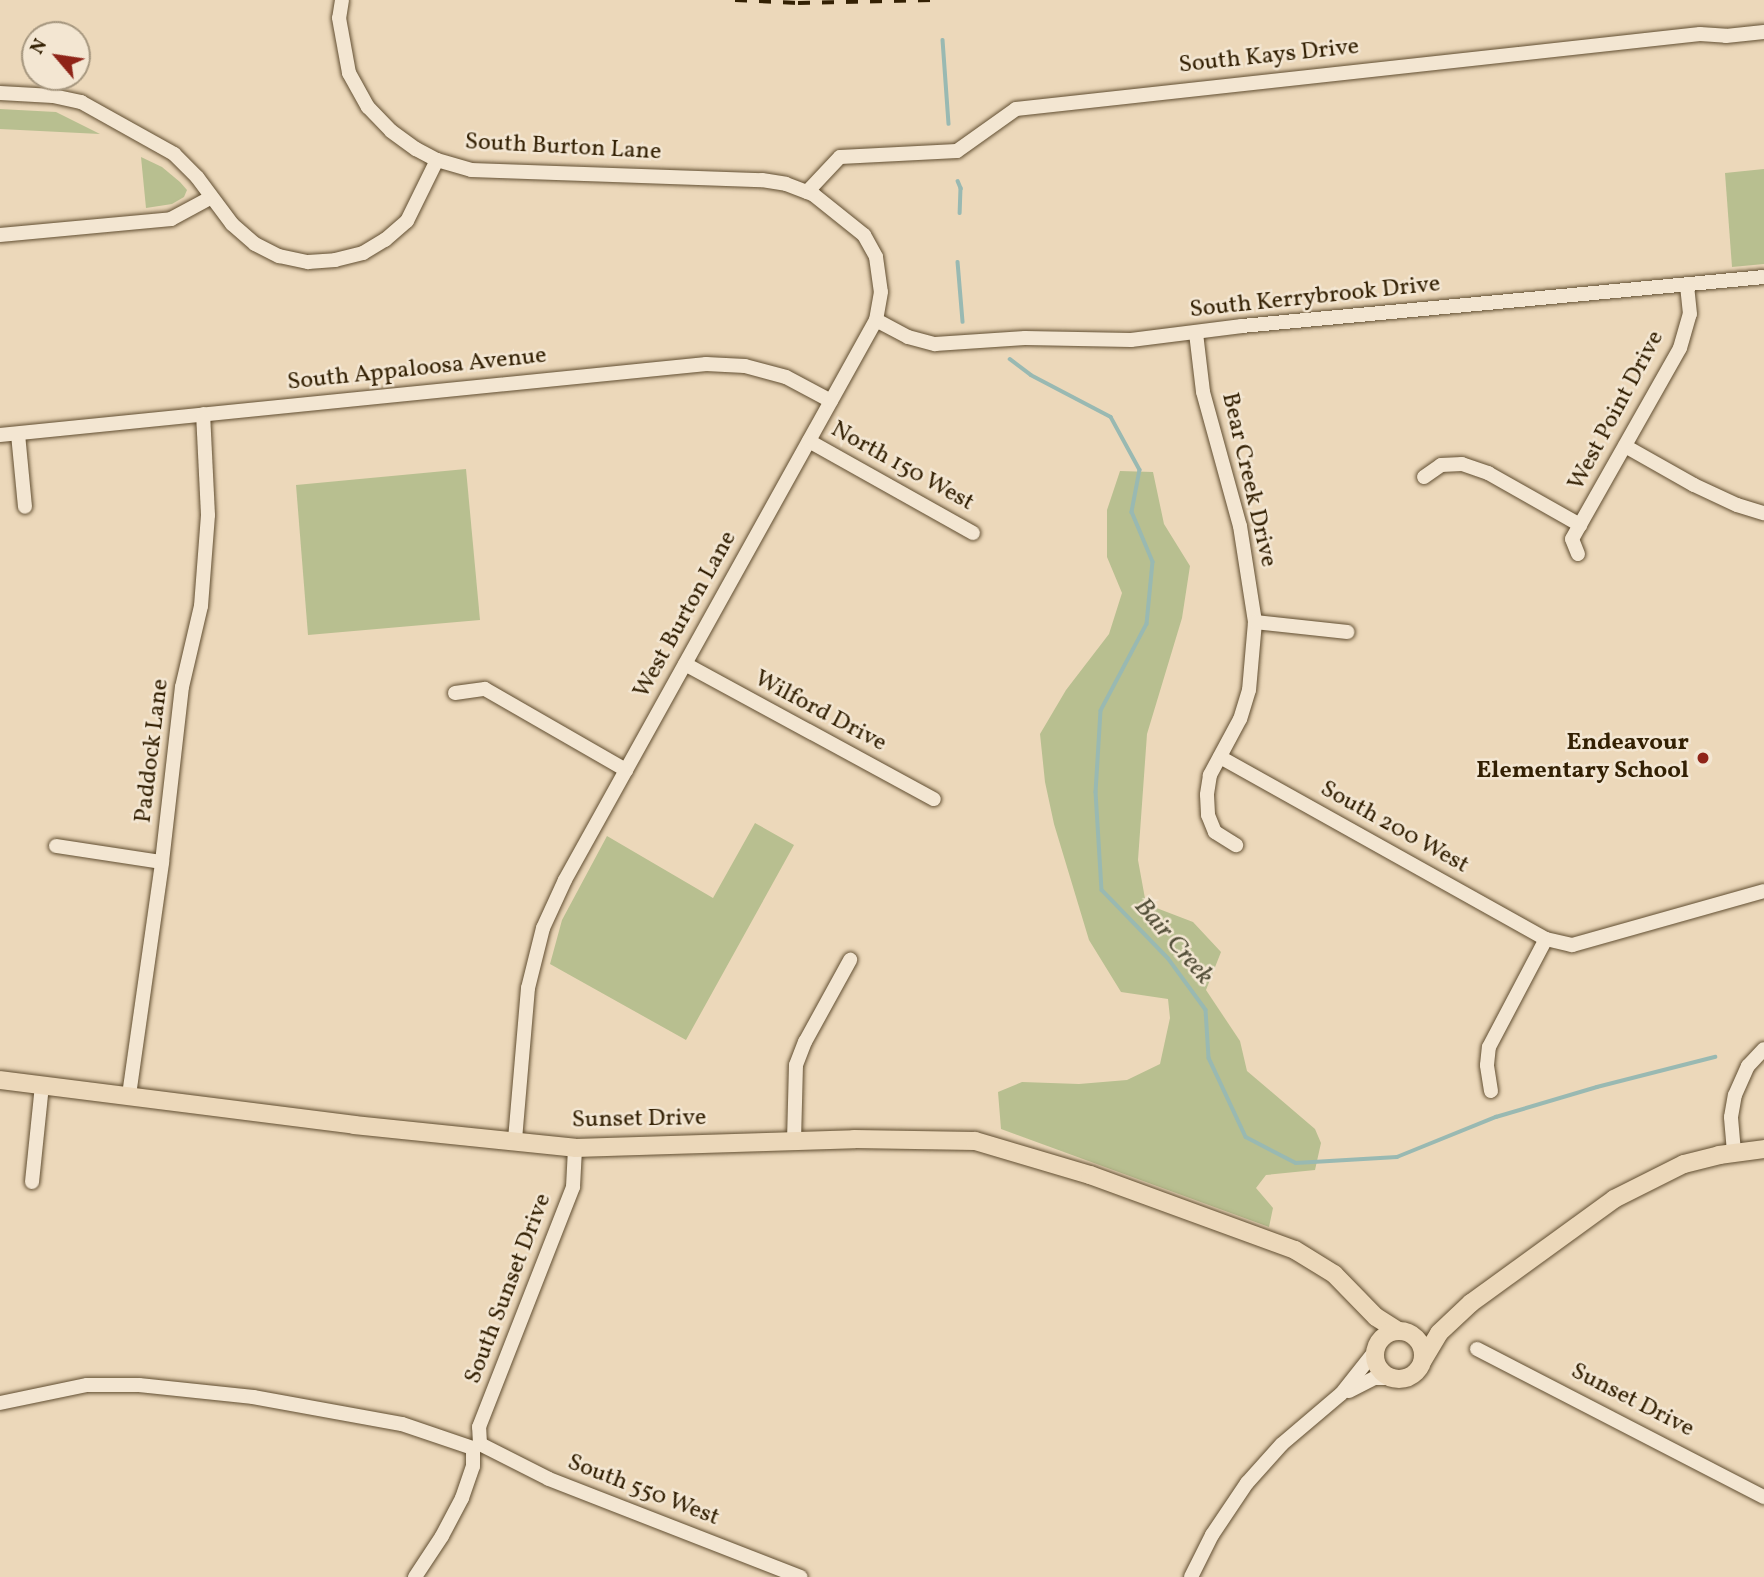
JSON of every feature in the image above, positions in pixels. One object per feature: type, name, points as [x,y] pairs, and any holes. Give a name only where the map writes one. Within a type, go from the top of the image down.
[{"type":"main road","name":"Sunset Drive","points":[[0,1080],[354,1125],[575,1148],[794,1141],[975,1141],[1090,1175],[1266,1238],[1324,1266],[1376,1317],[1401,1331]]},
{"type":"main road","points":[[1377,1347],[1386,1335],[1424,1328],[1471,1303],[1633,1187],[1684,1164],[1734,1152],[1764,1149]]},
{"type":"main road","points":[[1359,1300],[1377,1347],[1379,1368],[1395,1378],[1416,1373],[1439,1334],[1471,1303]]},
{"type":"main road","points":[[1401,1331],[1419,1342],[1423,1360]]},
{"type":"street","name":"South Burton Lane","points":[[342,0],[339,19],[342,49],[349,73],[368,107],[391,131],[437,160],[471,170],[762,180]]},
{"type":"street","name":"South Kays Drive","points":[[807,192],[840,157],[957,151],[1016,109],[1700,34],[1726,36],[1764,32]]},
{"type":"street","points":[[0,93],[52,96],[81,102],[174,154],[197,177],[210,198],[232,224],[255,244],[279,257],[307,262],[335,260],[363,253],[385,240],[407,221],[437,160]]},
{"type":"street","name":"West Burton Lane","points":[[515,1141],[528,988],[542,928],[626,770],[876,320],[881,292],[876,257],[864,235],[842,215],[807,192],[762,180]]},
{"type":"street","points":[[0,235],[171,219],[210,198]]},
{"type":"street","name":"South Kerrybrook Drive","points":[[876,320],[908,337],[935,344],[1025,338],[1131,340],[1242,326],[1764,278]]},
{"type":"street","name":"West Point Drive","points":[[1578,554],[1572,539],[1680,348],[1690,314],[1686,285]]},
{"type":"street","name":"Bear Creek Drive","points":[[1196,333],[1203,392],[1240,526],[1255,622],[1249,690],[1240,719],[1210,775],[1208,814],[1215,832],[1236,845]]},
{"type":"street","name":"South Appaloosa Avenue","points":[[0,435],[706,364],[745,366],[786,377],[831,401]]},
{"type":"street","name":"Paddock Lane","points":[[129,1095],[162,862],[182,687],[201,606],[208,515],[203,414]]},
{"type":"street","points":[[18,433],[25,507]]},
{"type":"street","name":"North 150 West","points":[[809,441],[973,533]]},
{"type":"street","points":[[1625,446],[1737,506],[1764,513]]},
{"type":"street","points":[[1424,477],[1441,465],[1462,464],[1488,473],[1580,525]]},
{"type":"street","points":[[1255,622],[1347,632]]},
{"type":"street","name":"Wilford Drive","points":[[685,664],[934,799]]},
{"type":"street","points":[[454,693],[485,689],[626,770]]},
{"type":"street","name":"South 200 West","points":[[1220,757],[1546,939]]},
{"type":"street","points":[[56,846],[162,862]]},
{"type":"street","points":[[1491,1091],[1487,1065],[1489,1047],[1546,939],[1572,945],[1764,891]]},
{"type":"street","points":[[794,1141],[796,1065],[805,1042],[850,960]]},
{"type":"street","points":[[1734,1152],[1731,1117],[1735,1095],[1748,1066],[1764,1049]]},
{"type":"street","points":[[32,1182],[42,1086]]},
{"type":"street","name":"South Sunset Drive","points":[[415,1577],[442,1536],[462,1498],[473,1466],[479,1427],[573,1187],[575,1148]]},
{"type":"street","points":[[1191,1577],[1212,1535],[1247,1483],[1282,1444],[1341,1394],[1377,1347]]},
{"type":"street","name":"Sunset Drive","points":[[1477,1349],[1764,1497]]},
{"type":"street","points":[[1341,1394],[1375,1378],[1395,1378]]},
{"type":"street","name":"South 550 West","points":[[0,1403],[87,1385],[139,1385],[253,1397],[402,1424],[476,1446],[549,1479],[801,1577]]},
{"type":"green space","points":[[0,109],[56,112],[100,134],[0,129]]},
{"type":"green space","points":[[141,157],[162,167],[180,182],[187,190],[184,197],[172,204],[146,208]]},
{"type":"green space","points":[[1764,169],[1764,264],[1732,267],[1725,173]]},
{"type":"green space","points":[[466,469],[480,620],[308,635],[296,485]]},
{"type":"green space","points":[[1120,471],[1153,472],[1164,524],[1190,566],[1182,618],[1147,734],[1138,860],[1146,904],[1193,922],[1221,952],[1206,990],[1240,1041],[1247,1071],[1315,1129],[1321,1143],[1315,1170],[1266,1175],[1256,1188],[1273,1208],[1269,1227],[1001,1129],[998,1092],[1022,1082],[1079,1084],[1127,1080],[1160,1064],[1170,1018],[1168,999],[1121,992],[1089,940],[1054,824],[1045,782],[1040,734],[1066,690],[1109,634],[1122,593],[1107,557],[1107,510]]},
{"type":"green space","points":[[755,823],[794,845],[686,1040],[550,964],[562,920],[607,836],[713,898]]},
{"type":"waterway","name":"Bair Creek","points":[[943,40],[949,124]]},
{"type":"waterway","name":"Bair Creek","points":[[958,181],[961,188],[960,213]]},
{"type":"waterway","name":"Bair Creek","points":[[958,262],[963,322]]},
{"type":"waterway","name":"Bair Creek","points":[[1010,359],[1031,375],[1111,417],[1140,470],[1132,512],[1153,562],[1147,624],[1101,711],[1096,792],[1102,890],[1168,958],[1206,1010],[1209,1058],[1246,1137],[1296,1163],[1397,1157],[1496,1117],[1597,1087],[1715,1057]]},
{"type":"railway","points":[[735,0],[798,3],[933,0]]},
{"type":"place","name":"Endeavour Elementary School","points":[[1703,758]]}]
